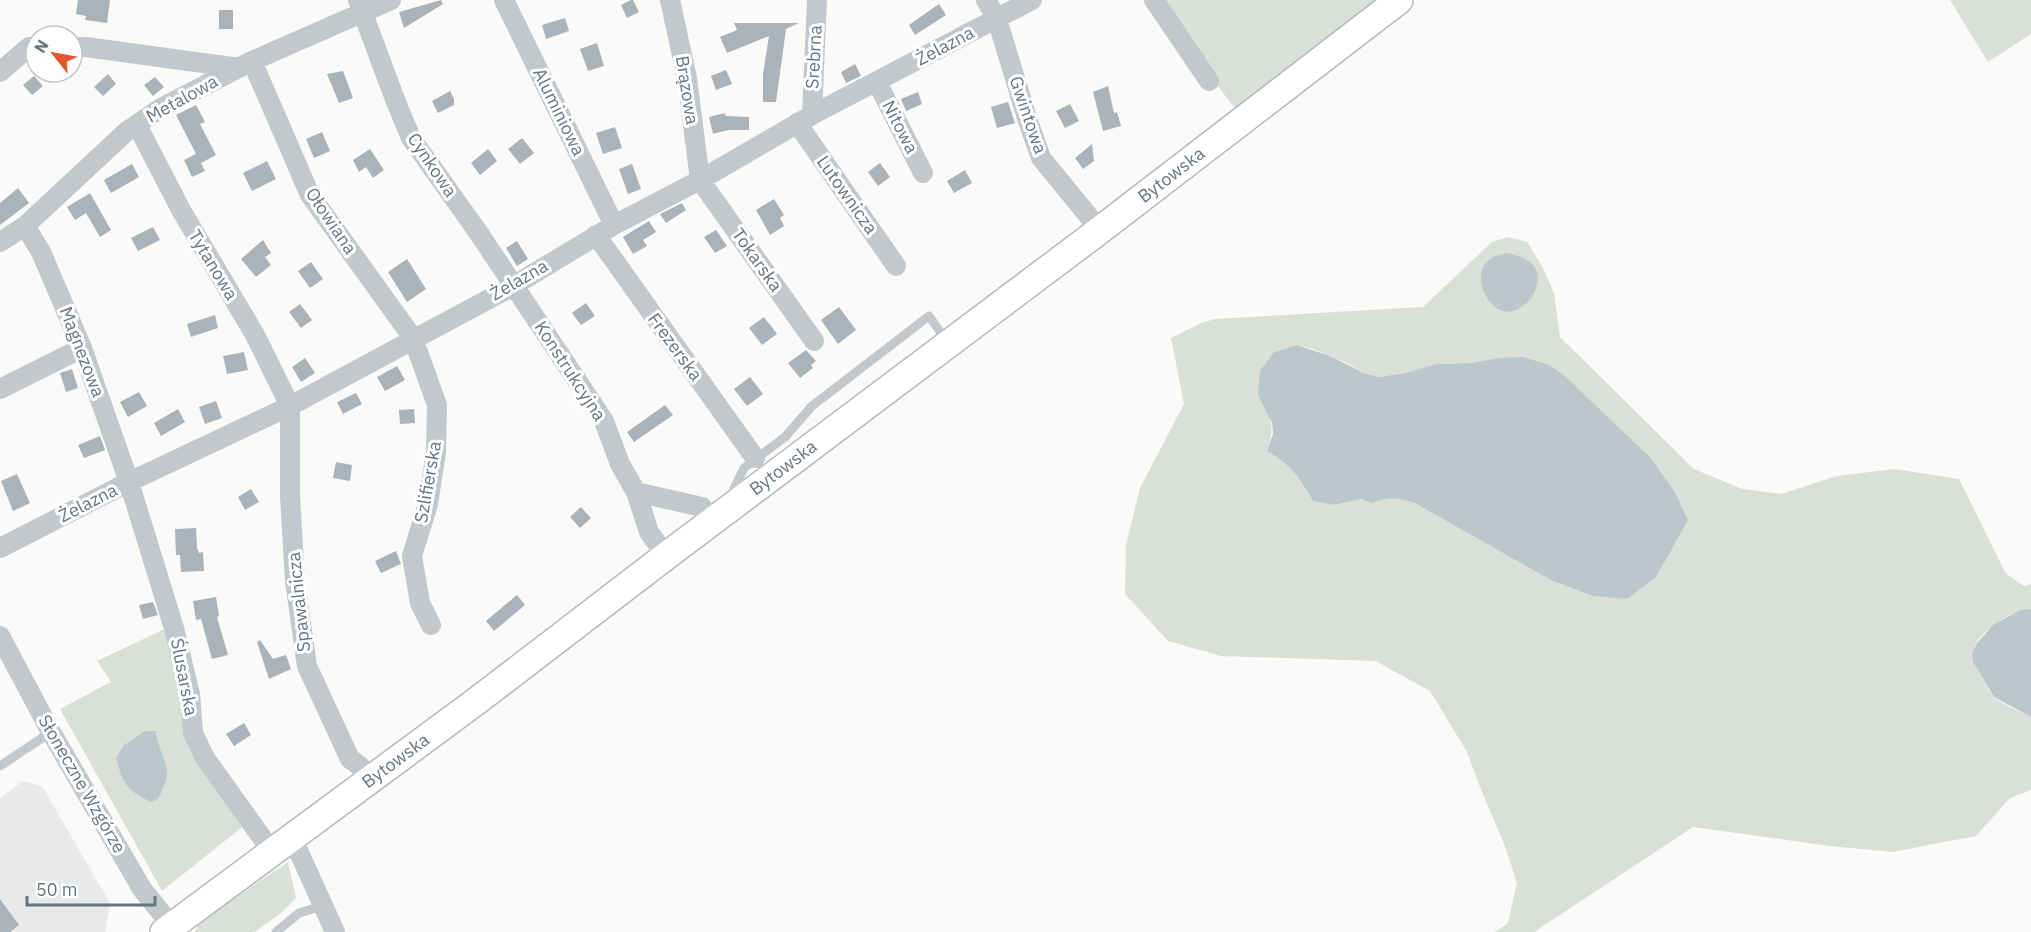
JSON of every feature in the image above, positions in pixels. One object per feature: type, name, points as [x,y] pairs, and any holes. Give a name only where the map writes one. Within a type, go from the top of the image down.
[{"type":"main road","name":"Bytowska","points":[[171,930],[1100,230],[1399,0]]},
{"type":"street","name":"Metalowa","points":[[0,242],[25,226],[136,125],[161,108],[361,7],[391,0]]},
{"type":"street","name":"Aluminiowa","points":[[504,0],[614,225]]},
{"type":"street","name":"Brązowa","points":[[670,0],[687,78],[700,180]]},
{"type":"street","name":"Srebrna","points":[[804,119],[817,0]]},
{"type":"street","name":"Gwintowa","points":[[986,0],[997,19],[1041,158],[1100,230]]},
{"type":"street","name":"Żelazna","points":[[0,548],[129,482],[290,406],[513,286],[596,235],[700,180],[804,119],[1032,0]]},
{"type":"street","points":[[1154,0],[1209,81]]},
{"type":"street","name":"Cynkowa","points":[[361,7],[411,138],[478,232],[513,286]]},
{"type":"street","points":[[84,47],[245,64]]},
{"type":"street","points":[[0,72],[24,51]]},
{"type":"street","name":"Ołowiana","points":[[245,64],[310,195],[413,338]]},
{"type":"street","name":"Nitowa","points":[[877,82],[923,173]]},
{"type":"street","name":"Lutownicza","points":[[804,119],[896,266]]},
{"type":"street","name":"Tytanowa","points":[[136,125],[181,210],[255,335],[290,406]]},
{"type":"street","name":"Tokarska","points":[[700,180],[814,341]]},
{"type":"street","name":"Magnezowa","points":[[25,226],[41,252],[82,348],[129,482]]},
{"type":"street","name":"Frezerska","points":[[596,235],[755,458]]},
{"type":"street","name":"Konstrukcyjna","points":[[513,286],[604,421],[620,464],[636,492],[648,532],[666,556]]},
{"type":"street","name":"Szlifierska","points":[[413,338],[437,405],[436,452],[428,504],[412,556],[420,603],[430,625]]},
{"type":"street","points":[[0,389],[82,348]]},
{"type":"street","name":"Spawalnicza","points":[[290,406],[290,495],[295,581],[306,666],[350,759],[360,766],[370,779]]},
{"type":"street","name":"Ślusarska","points":[[129,482],[174,628],[190,694],[193,733],[205,759],[282,846],[297,848],[335,932]]},
{"type":"street","points":[[636,492],[702,507],[713,522]]},
{"type":"street","name":"Słoneczne Wzgórze","points":[[0,636],[51,732],[142,890],[171,930]]},
{"type":"lane","points":[[741,501],[734,489],[744,468],[785,437],[812,406],[929,316],[949,343]]},
{"type":"lane","points":[[0,766],[51,732]]},
{"type":"lane","points":[[276,932],[299,913],[322,906]]},
{"type":"shaded area","points":[[1160,0],[1377,0],[1370,8],[1235,108],[1216,84]]},
{"type":"shaded area","points":[[1950,0],[2031,0],[2031,34],[1988,62]]},
{"type":"shaded area","points":[[1508,237],[1527,242],[1543,268],[1554,293],[1560,337],[1694,469],[1742,489],[1781,494],[1837,476],[1894,469],[1959,479],[2006,574],[2024,586],[2031,584],[2031,610],[2016,612],[1991,627],[1978,640],[1974,654],[1978,671],[1994,697],[2031,717],[2031,790],[2010,798],[1976,836],[1892,852],[1693,827],[1534,932],[1495,932],[1508,923],[1517,883],[1505,846],[1467,752],[1430,691],[1376,661],[1221,656],[1168,641],[1125,594],[1126,545],[1140,488],[1184,404],[1171,338],[1214,319],[1423,307],[1492,242]],"holes":[[[1297,345],[1347,363],[1364,373],[1379,377],[1405,373],[1436,364],[1471,363],[1498,358],[1565,376],[1651,458],[1675,492],[1688,520],[1415,503],[1393,498],[1371,503],[1362,499],[1333,505],[1313,501],[1294,473],[1267,451],[1272,428],[1258,395],[1274,352]]]},
{"type":"shaded area","points":[[1506,253],[1528,261],[1533,265],[1538,276],[1534,293],[1529,301],[1518,309],[1508,312],[1491,304],[1482,286],[1481,276],[1483,267],[1489,260]]},
{"type":"shaded area","points":[[1297,345],[1379,377],[1405,373],[1436,364],[1471,363],[1498,358],[1523,357],[1549,365],[1565,376],[1651,458],[1675,492],[1688,520],[1656,577],[1627,599],[1593,596],[1551,580],[1409,501],[1393,498],[1371,503],[1362,499],[1333,505],[1313,501],[1294,473],[1267,451],[1273,434],[1272,423],[1258,395],[1260,371],[1274,352]]},
{"type":"shaded area","points":[[2020,610],[2031,610],[2031,717],[1994,697],[1973,662],[1972,653],[1977,643],[1993,625]]},
{"type":"shaded area","points":[[171,626],[186,699],[246,824],[162,891],[60,709],[111,682],[97,661]],"holes":[[[156,731],[165,767],[162,790],[143,798],[130,789],[124,745],[136,737]]]},
{"type":"shaded area","points":[[145,731],[156,731],[167,770],[166,781],[160,796],[151,802],[127,785],[116,758],[124,745]]},
{"type":"shaded area","points":[[23,781],[42,786],[110,903],[105,932],[0,932],[0,798]]},
{"type":"shaded area","points":[[288,862],[296,898],[280,914],[254,932],[195,932],[199,923]]},
{"type":"building","points":[[78,0],[110,0],[107,23],[85,20],[86,16],[76,14]]},
{"type":"building","points":[[441,0],[443,4],[404,28],[399,12]]},
{"type":"building","points":[[631,0],[639,12],[627,18],[621,5]]},
{"type":"building","points":[[939,4],[946,15],[915,35],[909,25]]},
{"type":"building","points":[[219,10],[233,10],[233,29],[219,29]]},
{"type":"building","points":[[565,18],[569,31],[546,39],[542,25]]},
{"type":"building","points":[[734,23],[799,23],[786,29],[776,102],[763,102],[763,74],[769,36],[727,53],[720,37],[737,30]]},
{"type":"building","points":[[597,43],[604,66],[588,71],[580,49]]},
{"type":"building","points":[[855,64],[861,76],[846,83],[841,72]]},
{"type":"building","points":[[726,70],[732,84],[716,90],[711,76]]},
{"type":"building","points":[[343,71],[353,98],[339,103],[327,74]]},
{"type":"building","points":[[108,74],[116,84],[103,96],[94,87]]},
{"type":"building","points":[[155,77],[164,87],[153,96],[144,85]]},
{"type":"building","points":[[41,84],[43,86],[32,95],[23,85]]},
{"type":"building","points":[[1108,86],[1114,113],[1117,112],[1121,126],[1103,131],[1093,92]]},
{"type":"building","points":[[450,91],[454,105],[438,113],[432,101]]},
{"type":"building","points":[[918,92],[922,104],[906,111],[901,99]]},
{"type":"building","points":[[1008,102],[1015,123],[997,128],[991,107]]},
{"type":"building","points":[[1070,104],[1079,121],[1065,128],[1056,111]]},
{"type":"building","points":[[196,105],[205,122],[200,124],[216,155],[201,163],[205,171],[192,177],[184,160],[196,154],[176,115]]},
{"type":"building","points":[[725,113],[726,116],[749,117],[749,130],[728,130],[713,134],[709,117]]},
{"type":"building","points":[[615,127],[622,148],[603,154],[596,133]]},
{"type":"building","points":[[322,132],[330,151],[314,158],[306,139]]},
{"type":"building","points":[[522,138],[534,153],[520,164],[508,149]]},
{"type":"building","points":[[1092,144],[1094,161],[1083,169],[1075,158]]},
{"type":"building","points":[[370,149],[384,170],[373,178],[366,167],[359,172],[353,160]]},
{"type":"building","points":[[488,149],[497,161],[480,175],[471,163]]},
{"type":"building","points":[[267,161],[276,179],[252,191],[243,173]]},
{"type":"building","points":[[880,163],[890,177],[878,186],[868,172]]},
{"type":"building","points":[[132,164],[139,177],[111,193],[104,180]]},
{"type":"building","points":[[632,164],[641,189],[628,194],[619,169]]},
{"type":"building","points":[[965,170],[972,183],[954,193],[947,181]]},
{"type":"building","points":[[18,188],[29,203],[0,225],[0,203]]},
{"type":"building","points":[[90,193],[111,230],[100,237],[86,213],[75,220],[67,207]]},
{"type":"building","points":[[774,199],[784,215],[780,218],[784,226],[770,235],[756,210]]},
{"type":"building","points":[[682,203],[686,210],[666,223],[660,214]]},
{"type":"building","points":[[649,221],[656,232],[643,240],[647,246],[633,254],[623,237]]},
{"type":"building","points":[[153,227],[160,240],[138,251],[131,238]]},
{"type":"building","points":[[716,230],[727,246],[715,253],[704,237]]},
{"type":"building","points":[[263,240],[271,253],[265,257],[271,265],[256,277],[241,259]]},
{"type":"building","points":[[517,241],[528,259],[517,266],[506,248]]},
{"type":"building","points":[[407,259],[426,289],[407,302],[388,272]]},
{"type":"building","points":[[311,262],[323,279],[310,288],[298,271]]},
{"type":"building","points":[[586,303],[595,316],[581,325],[572,313]]},
{"type":"building","points":[[300,304],[312,320],[301,328],[289,312]]},
{"type":"building","points":[[839,307],[856,330],[838,344],[821,320]]},
{"type":"building","points":[[215,315],[218,328],[191,337],[187,324]]},
{"type":"building","points":[[764,317],[777,334],[762,345],[749,328]]},
{"type":"building","points":[[806,350],[816,361],[811,365],[813,368],[800,378],[788,363]]},
{"type":"building","points":[[244,352],[248,370],[227,374],[223,356]]},
{"type":"building","points":[[305,358],[315,373],[301,382],[292,367]]},
{"type":"building","points":[[397,366],[405,380],[385,391],[377,377]]},
{"type":"building","points":[[72,369],[78,388],[66,392],[60,373]]},
{"type":"building","points":[[750,377],[763,394],[747,406],[734,389]]},
{"type":"building","points":[[139,392],[147,406],[128,417],[120,402]]},
{"type":"building","points":[[356,393],[362,404],[343,414],[337,402]]},
{"type":"building","points":[[216,401],[222,418],[205,424],[199,407]]},
{"type":"building","points":[[665,405],[673,415],[634,442],[627,432]]},
{"type":"building","points":[[178,409],[185,422],[161,436],[154,423]]},
{"type":"building","points":[[414,409],[415,423],[400,424],[399,410]]},
{"type":"building","points":[[100,436],[105,450],[84,458],[78,445]]},
{"type":"building","points":[[336,462],[352,465],[350,481],[333,478]]},
{"type":"building","points":[[17,474],[30,503],[13,511],[1,481]]},
{"type":"building","points":[[251,489],[259,502],[245,510],[238,497]]},
{"type":"building","points":[[581,507],[591,518],[580,528],[570,517]]},
{"type":"building","points":[[196,528],[197,548],[199,553],[203,552],[204,571],[181,572],[180,555],[176,555],[175,529]]},
{"type":"building","points":[[396,551],[401,564],[381,573],[375,561]]},
{"type":"building","points":[[517,595],[525,605],[494,631],[486,621]]},
{"type":"building","points":[[216,597],[219,616],[217,617],[228,655],[212,659],[201,619],[196,620],[193,601]]},
{"type":"building","points":[[153,602],[158,615],[143,619],[139,605]]},
{"type":"building","points":[[260,640],[273,659],[286,655],[291,669],[269,679],[257,642]]},
{"type":"building","points":[[244,723],[251,735],[234,746],[226,734]]},
{"type":"building","points":[[0,899],[19,925],[10,932],[0,932]]}]
